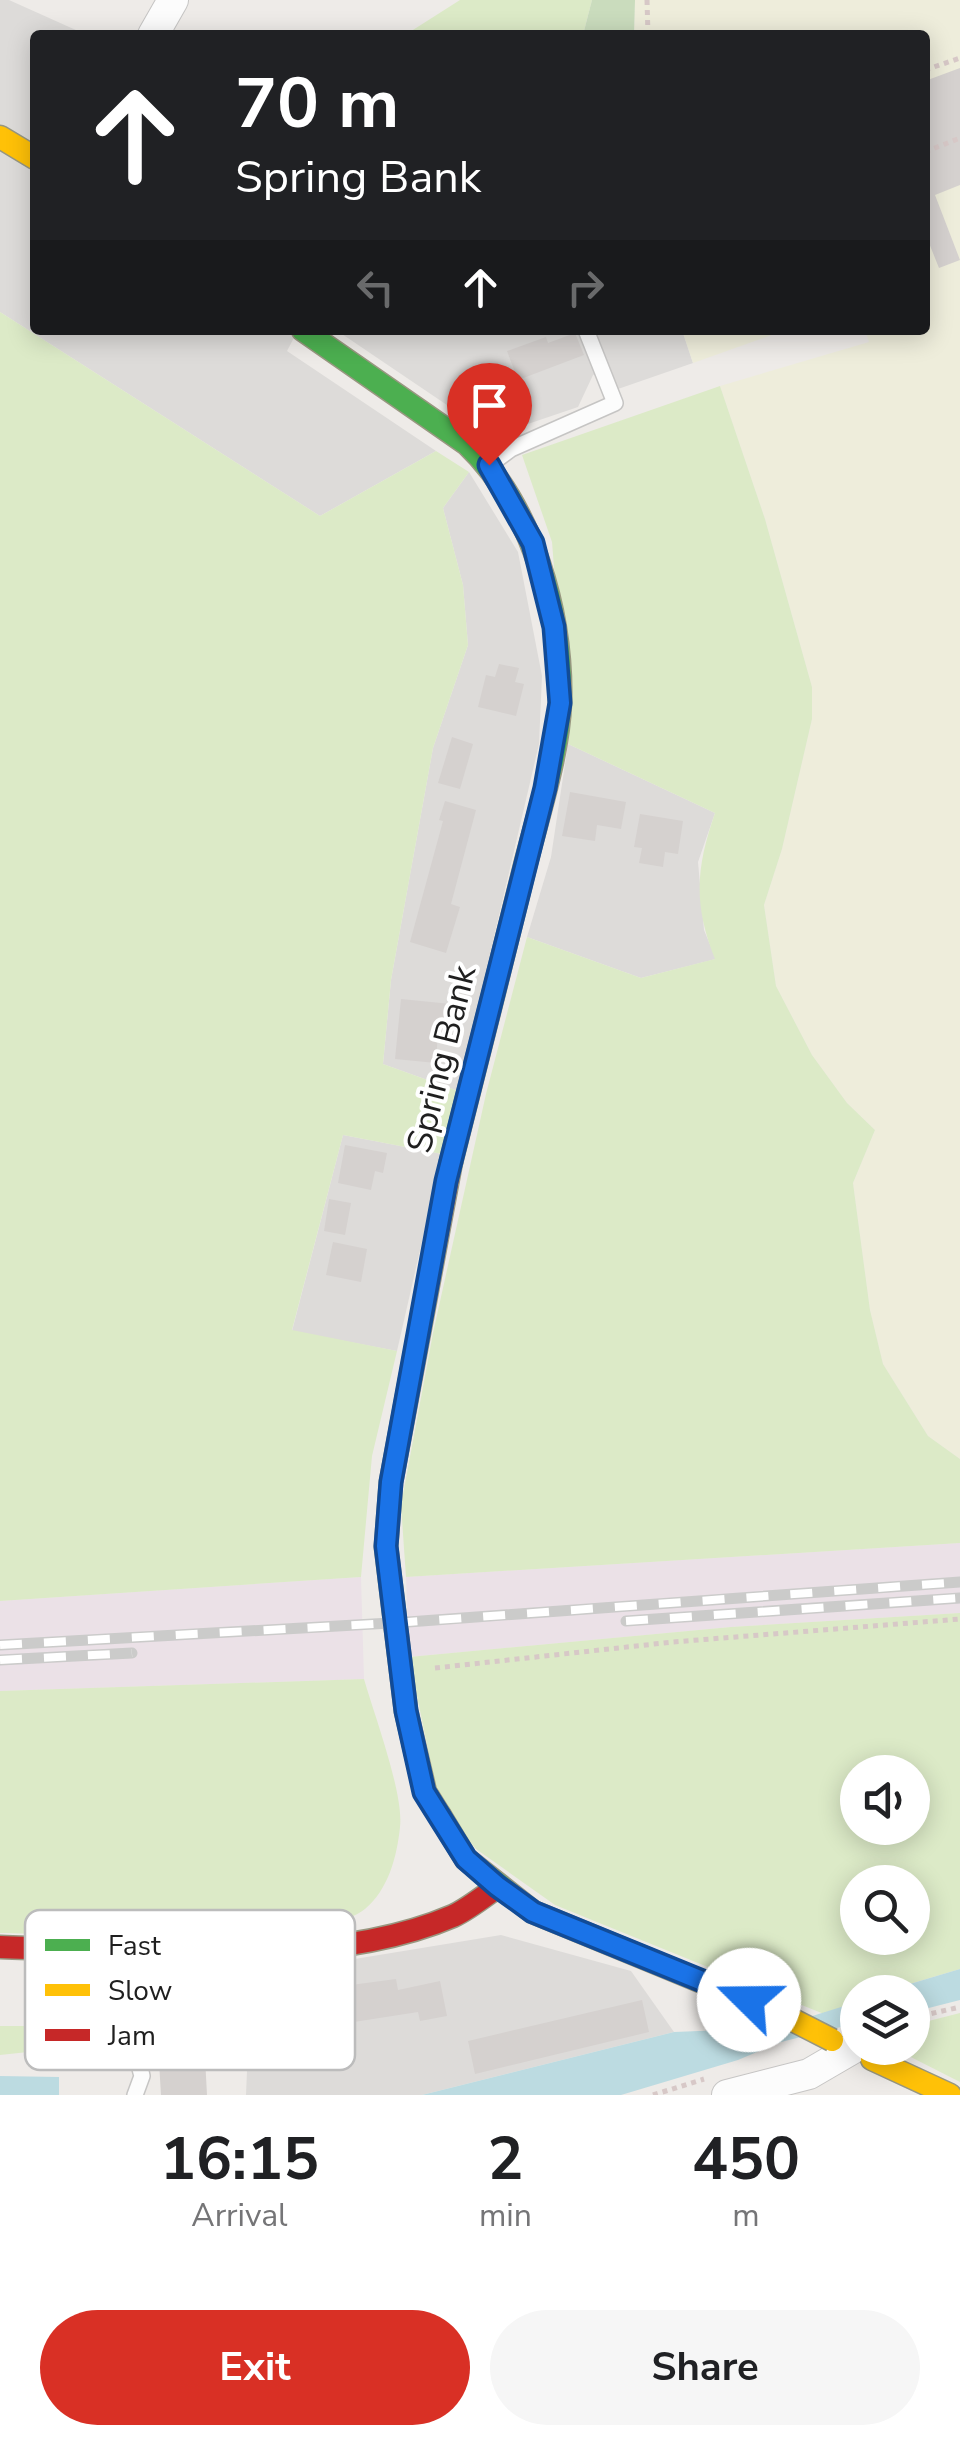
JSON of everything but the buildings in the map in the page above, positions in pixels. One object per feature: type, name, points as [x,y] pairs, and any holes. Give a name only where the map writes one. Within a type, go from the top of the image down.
[{"type":"street","points":[[156,30],[173,0]]},
{"type":"street","points":[[0,137],[30,155]]},
{"type":"street","name":"Spring Bank","points":[[310,335],[467,444],[489,465],[533,543],[554,627],[560,703],[545,788],[446,1181],[391,1482],[386,1546],[400,1672],[424,1792],[466,1859],[533,1912],[784,2014],[840,2043]]},
{"type":"street","points":[[355,1942],[456,1916],[479,1904],[497,1886]]},
{"type":"street","points":[[0,1946],[25,1947]]},
{"type":"street","points":[[727,2095],[809,2074],[840,2056]]},
{"type":"street","name":"Spring Bank","points":[[886,2065],[950,2095]]},
{"type":"lane","points":[[489,465],[511,448],[615,403],[588,335]]},
{"type":"lane","points":[[135,2095],[142,2076],[139,2070]]},
{"type":"path","points":[[647,0],[648,30]]},
{"type":"path","points":[[930,68],[960,58]]},
{"type":"path","points":[[930,150],[960,138]]},
{"type":"path","points":[[400,1672],[673,1642],[960,1619]]},
{"type":"path","points":[[930,2014],[960,2007]]},
{"type":"path","points":[[694,2083],[696,2095]]},
{"type":"shaded area","points":[[0,0],[9,0],[76,30],[30,30],[30,331],[0,312]]},
{"type":"shaded area","points":[[36,335],[295,335],[287,351],[436,451],[320,516]]},
{"type":"shaded area","points":[[343,335],[684,335],[693,363],[618,389],[610,369],[593,375],[578,407],[516,428],[478,426]]},
{"type":"shaded area","points":[[469,472],[518,552],[542,676],[539,744],[458,1091],[383,1064],[391,980],[433,748],[468,645],[463,585],[443,508]]},
{"type":"shaded area","points":[[568,744],[715,813],[698,862],[704,930],[716,959],[641,978],[527,937],[551,857]]},
{"type":"shaded area","points":[[343,1135],[442,1154],[397,1351],[292,1331]]},
{"type":"shaded area","points":[[960,1543],[960,1613],[731,1627],[409,1657],[406,1577]]},
{"type":"shaded area","points":[[361,1577],[364,1679],[0,1691],[0,1601]]},
{"type":"shaded area","points":[[501,1935],[631,1971],[674,2032],[422,2095],[246,2095],[247,2070],[355,2070],[355,1959]]},
{"type":"green space","points":[[460,0],[592,0],[584,30],[413,30]]},
{"type":"green space","points":[[592,0],[635,0],[634,30],[584,30]]},
{"type":"green space","points":[[635,0],[960,0],[960,1459],[928,1436],[883,1364],[870,1310],[853,1183],[875,1130],[847,1103],[812,1055],[776,986],[764,905],[782,849],[812,719],[812,687],[765,519],[720,386],[869,342],[867,335],[930,335],[930,30],[634,30]]},
{"type":"green space","points":[[0,312],[30,331],[30,335],[36,335],[320,516],[436,451],[469,472],[443,508],[463,585],[468,645],[433,748],[391,980],[383,1064],[458,1091],[442,1154],[343,1135],[292,1330],[397,1351],[372,1456],[361,1577],[0,1601]]},
{"type":"green space","points":[[684,335],[772,335],[693,363]]},
{"type":"green space","points":[[720,386],[765,519],[812,687],[812,719],[782,849],[764,905],[776,986],[812,1055],[847,1103],[875,1130],[853,1183],[870,1310],[883,1364],[928,1436],[960,1459],[960,1543],[406,1577],[401,1505],[433,1333],[486,1094],[527,937],[641,978],[715,959],[703,921],[700,886],[704,851],[715,813],[568,744],[552,542],[522,455]]},
{"type":"green space","points":[[960,1613],[960,1969],[930,1978],[840,1975],[840,2008],[824,2014],[555,1905],[476,1849],[439,1803],[409,1657],[731,1627]]},
{"type":"green space","points":[[364,1679],[393,1775],[400,1813],[399,1838],[390,1872],[373,1901],[355,1913],[355,1910],[25,1910],[25,1934],[0,1933],[0,1691]]},
{"type":"green space","points":[[960,2013],[960,2082],[926,2065],[930,2065],[930,2021]]},
{"type":"green space","points":[[0,2026],[25,2026],[25,2052],[0,2055]]},
{"type":"water","points":[[960,1969],[960,2000],[930,2008],[930,1978]]},
{"type":"water","points":[[840,2007],[840,2027],[781,2042],[738,2060],[621,2095],[422,2095],[674,2032],[774,2028]]},
{"type":"water","points":[[0,2076],[59,2077],[59,2095],[0,2095]]},
{"type":"railway","points":[[0,1645],[408,1622],[960,1582]]},
{"type":"railway","points":[[626,1621],[960,1598]]},
{"type":"railway","points":[[0,1660],[132,1653]]},
{"type":"traffic: fast","points":[[310,335],[467,444],[490,469],[526,529],[549,598],[555,633],[560,702],[551,764],[451,1162]]},
{"type":"traffic: fast","points":[[440,1816],[466,1859],[533,1912],[783,2015]]},
{"type":"traffic: slow","points":[[0,137],[30,155]]},
{"type":"traffic: slow","points":[[783,2015],[832,2040]]},
{"type":"traffic: slow","points":[[885,2065],[950,2095]]},
{"type":"traffic: jam","points":[[440,1816],[425,1792],[406,1711],[386,1547],[391,1482],[451,1162]]},
{"type":"traffic: jam","points":[[355,1943],[453,1916],[497,1887]]},
{"type":"traffic: jam","points":[[0,1947],[25,1948]]},
{"type":"route","points":[[489,465],[533,543],[554,627],[560,703],[545,788],[446,1181],[391,1482],[386,1546],[406,1711],[424,1792],[466,1859],[497,1886],[533,1912],[749,2000]]}]
